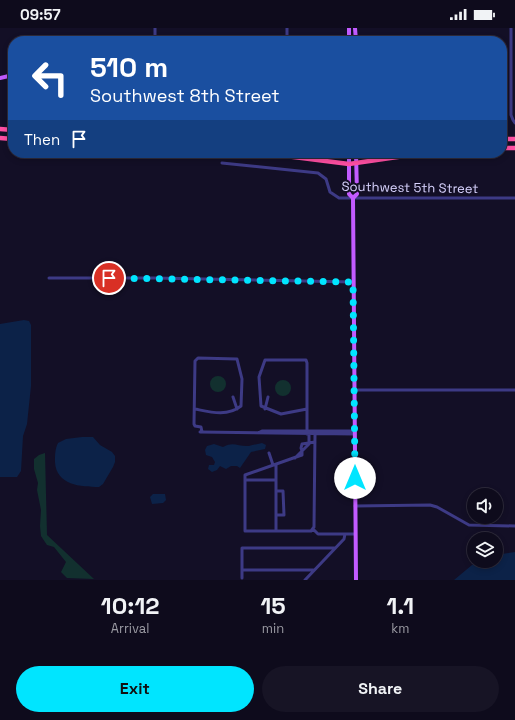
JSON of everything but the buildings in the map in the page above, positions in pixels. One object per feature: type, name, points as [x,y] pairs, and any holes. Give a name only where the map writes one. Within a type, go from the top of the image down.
[{"type":"highway","points":[[302,158],[349,164],[387,158]]},
{"type":"main road","points":[[349,158],[349,194],[353,198]]},
{"type":"main road","points":[[356,158],[357,194],[353,198],[356,580]]},
{"type":"street","points":[[511,28],[512,114],[515,123]]},
{"type":"street","name":"Southwest 5th Street","points":[[222,163],[318,173],[326,179],[330,192],[339,198],[515,198]]},
{"type":"street","points":[[49,278],[154,278],[353,282]]},
{"type":"street","points":[[195,409],[222,414],[237,409],[242,404],[242,375],[238,359],[198,358],[194,361],[194,424],[195,426],[201,427],[201,432],[354,432]]},
{"type":"street","points":[[307,409],[281,414],[265,409],[261,406],[259,377],[266,359],[306,360],[309,442],[295,458],[245,475],[245,531],[311,531],[314,528]]},
{"type":"street","points":[[354,390],[515,390]]},
{"type":"street","points":[[233,397],[237,409]]},
{"type":"street","points":[[265,409],[268,397]]},
{"type":"street","points":[[308,432],[316,434],[354,432]]},
{"type":"street","points":[[314,528],[315,480],[317,474],[315,470],[316,434]]},
{"type":"street","points":[[309,442],[315,442]]},
{"type":"street","points":[[269,453],[274,465],[276,480],[276,531]]},
{"type":"street","points":[[245,480],[276,480]]},
{"type":"street","points":[[276,491],[283,491],[284,515],[276,515]]},
{"type":"street","points":[[355,506],[430,505],[437,507],[469,525],[515,526]]},
{"type":"street","points":[[314,528],[321,534],[355,534]]},
{"type":"street","points":[[305,580],[344,539],[344,534]]},
{"type":"street","points":[[242,578],[242,548],[335,548]]},
{"type":"street","points":[[242,570],[313,570]]},
{"type":"green space","points":[[215,376],[221,376],[226,381],[224,390],[221,392],[215,392],[210,387],[210,381]]},
{"type":"green space","points":[[280,380],[286,380],[291,385],[289,394],[286,396],[280,396],[275,391],[275,385]]},
{"type":"green space","points":[[45,453],[47,535],[94,579],[67,578],[61,572],[66,562],[54,547],[47,545],[41,536],[41,510],[37,490],[38,483],[34,469],[34,459]]},
{"type":"water","points":[[24,320],[29,321],[31,325],[31,386],[27,424],[23,436],[21,471],[17,477],[0,477],[0,324]]},
{"type":"water","points":[[93,437],[100,445],[112,452],[115,456],[113,467],[103,484],[99,487],[71,483],[60,476],[56,470],[55,454],[58,443],[66,439]]},
{"type":"water","points":[[262,443],[266,445],[265,449],[251,452],[240,468],[237,466],[231,466],[226,469],[220,466],[217,470],[212,472],[208,469],[209,465],[214,465],[215,462],[212,457],[206,455],[205,450],[207,446],[214,444],[223,447],[233,444],[249,446]]},
{"type":"water","points":[[153,494],[165,494],[166,500],[163,503],[152,504],[150,497]]},
{"type":"water","points":[[515,552],[515,580],[454,580],[468,568],[503,568],[503,554]]},
{"type":"route","points":[[109,278],[353,282],[355,478]]}]
